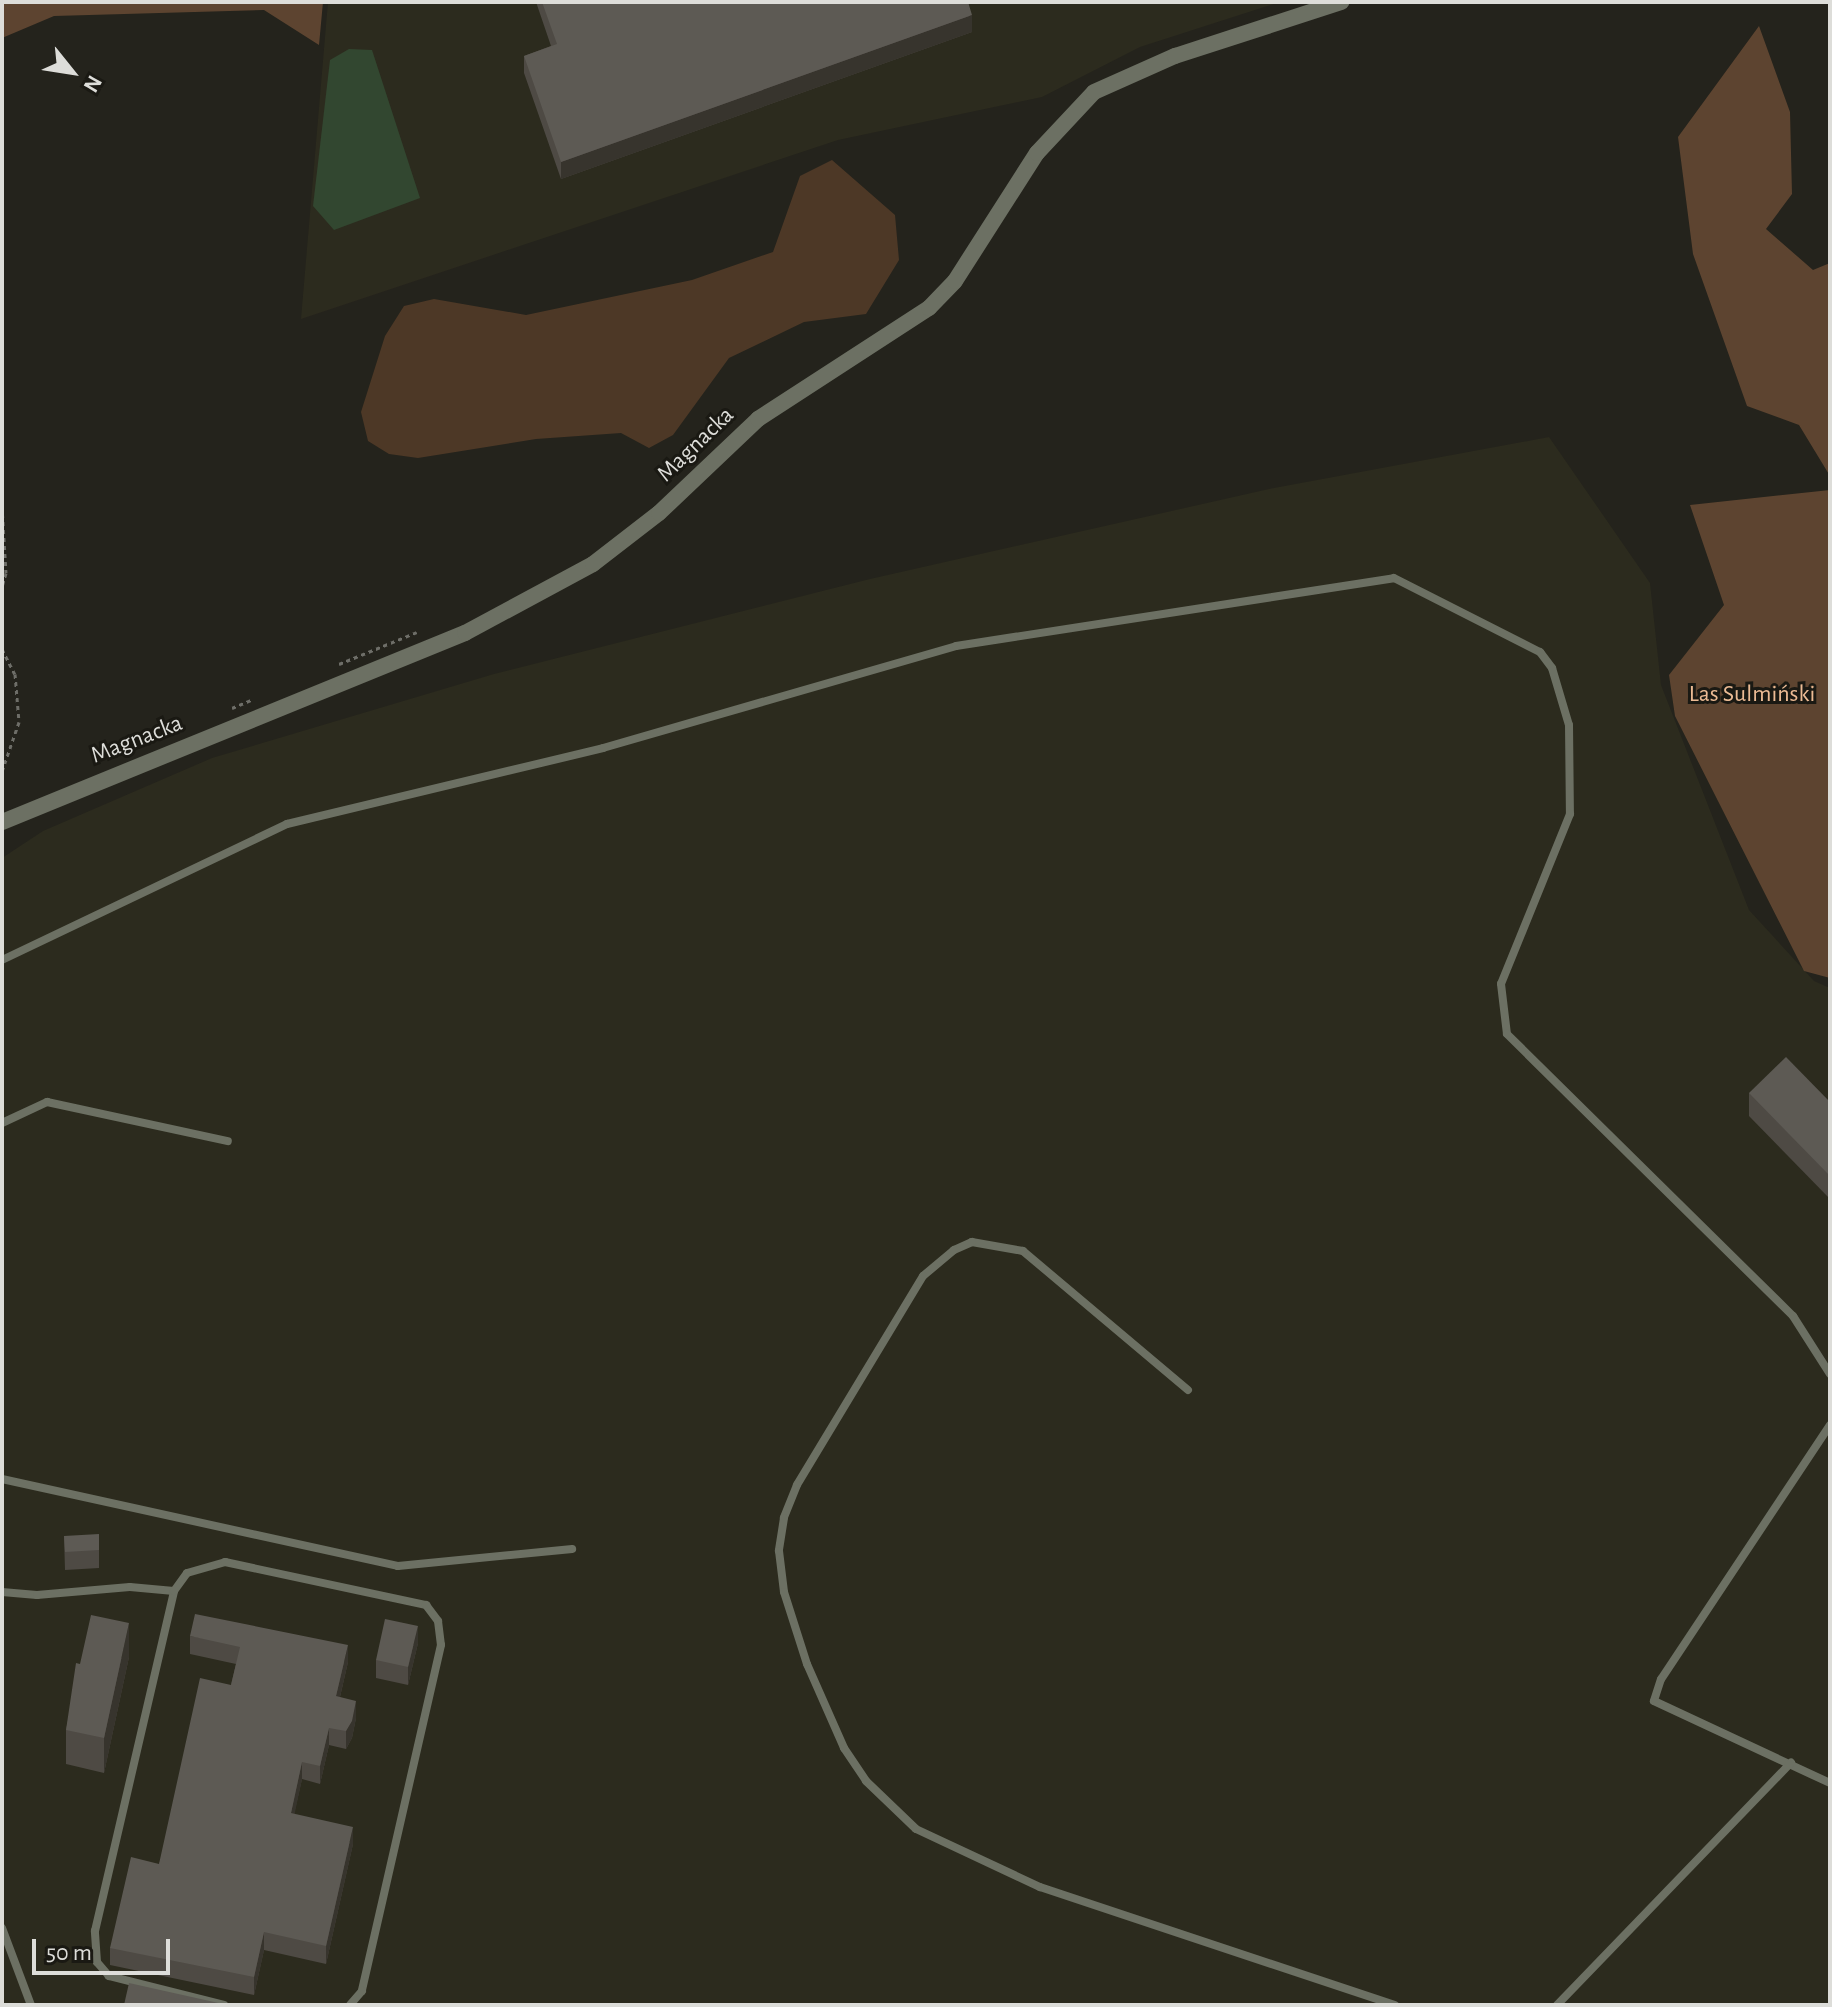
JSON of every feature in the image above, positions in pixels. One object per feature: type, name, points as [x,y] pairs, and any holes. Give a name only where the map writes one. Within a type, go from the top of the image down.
[{"type":"street","name":"Magnacka","points":[[2,822],[465,633],[593,564],[659,513],[770,409],[929,308],[955,281],[1053,133],[1094,92],[1175,56],[1341,2]]},
{"type":"lane","points":[[2,960],[287,824],[603,748],[956,646],[1394,578],[1540,652],[1552,668],[1569,725],[1570,814],[1501,984],[1507,1034],[1793,1316],[1830,1374]]},
{"type":"lane","points":[[2,1123],[47,1102],[228,1141]]},
{"type":"lane","points":[[1188,1390],[1023,1251],[972,1242],[954,1250],[923,1276],[797,1485],[784,1518],[779,1551],[784,1592],[807,1664],[844,1748],[866,1781],[916,1829],[1040,1887],[1395,2005]]},
{"type":"lane","points":[[1830,1425],[1661,1679],[1654,1701],[1830,1783]]},
{"type":"lane","points":[[2,1479],[398,1566],[572,1549]]},
{"type":"lane","points":[[224,2005],[109,1976],[97,1962],[95,1931],[174,1591],[187,1573],[225,1562],[426,1605],[438,1621],[441,1645],[362,1991],[350,2005]]},
{"type":"lane","points":[[2,1592],[37,1595],[130,1587],[174,1591]]},
{"type":"lane","points":[[1557,2005],[1791,1763]]},
{"type":"lane","points":[[2,1928],[31,2005]]},
{"type":"path","points":[[2,506],[2,587]]},
{"type":"path","points":[[333,668],[400,635],[427,630]]},
{"type":"path","points":[[2,649],[15,674],[19,722],[2,771]]},
{"type":"path","points":[[225,713],[263,696]]},
{"type":"shaded area","points":[[328,2],[1280,2],[1140,47],[1042,97],[838,140],[301,319]]},
{"type":"shaded area","points":[[349,49],[372,50],[420,198],[334,230],[313,206],[330,60]]},
{"type":"shaded area","points":[[832,160],[895,215],[899,260],[866,314],[804,322],[729,358],[673,435],[649,448],[621,433],[536,439],[418,458],[389,454],[368,441],[361,412],[385,336],[404,306],[434,299],[526,315],[692,280],[773,252],[800,176]]},
{"type":"shaded area","points":[[1549,437],[1650,583],[1661,685],[1749,910],[1814,981],[1830,988],[1830,2005],[2,2005],[2,858],[43,831],[212,758],[494,674],[870,579],[1269,489]]},
{"type":"green space","points":[[2,2],[323,2],[319,45],[264,10],[54,16],[2,38]]},
{"type":"green space","points":[[1759,26],[1790,112],[1792,194],[1766,229],[1813,270],[1830,263],[1830,476],[1799,425],[1747,406],[1693,254],[1678,137]]},
{"type":"green space","name":"Las Sulmiński","points":[[1830,490],[1830,978],[1804,971],[1675,716],[1669,675],[1724,605],[1690,505]]},
{"type":"building","points":[[542,2],[968,2],[972,15],[561,162],[524,56],[557,44]]},
{"type":"building","points":[[1786,1057],[1830,1102],[1830,1176],[1749,1093]]},
{"type":"building","points":[[99,1534],[99,1550],[65,1552],[64,1536]]},
{"type":"building","points":[[195,1614],[348,1645],[336,1696],[356,1701],[352,1721],[346,1731],[329,1728],[320,1766],[302,1762],[291,1813],[353,1827],[326,1946],[264,1932],[254,1977],[110,1948],[131,1857],[159,1864],[200,1678],[231,1685],[240,1647],[190,1636]]},
{"type":"building","points":[[91,1615],[129,1623],[104,1738],[66,1730],[76,1663],[80,1664]]},
{"type":"building","points":[[385,1619],[418,1626],[408,1667],[376,1660]]},
{"type":"building","points":[[129,1983],[223,2004],[223,2005],[124,2005]]}]
